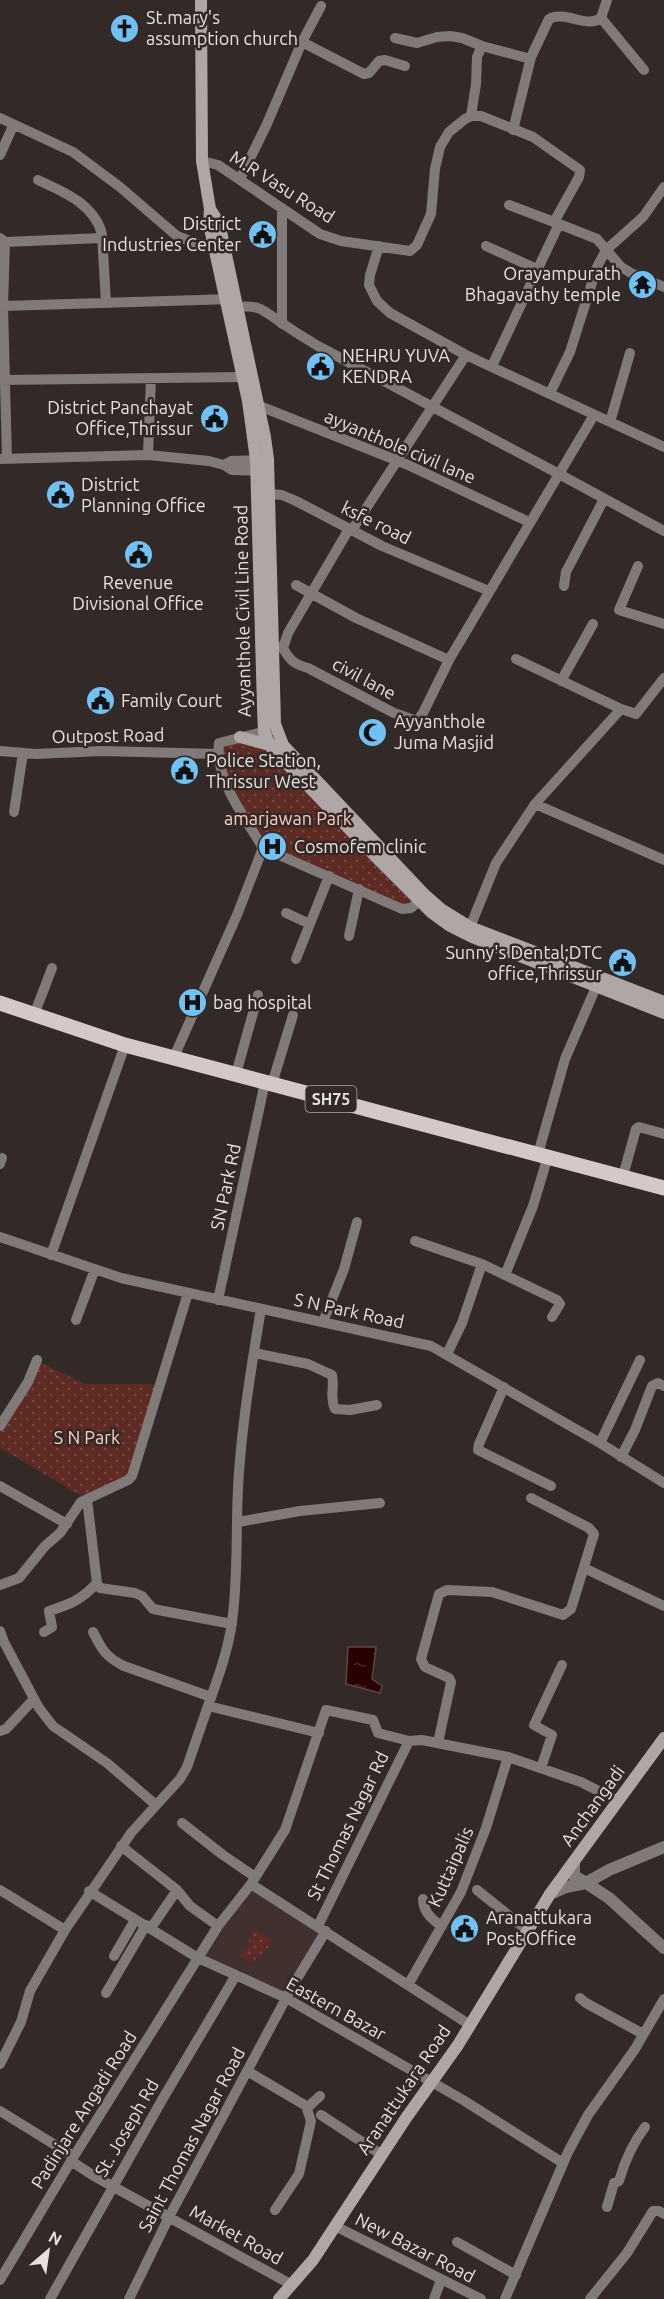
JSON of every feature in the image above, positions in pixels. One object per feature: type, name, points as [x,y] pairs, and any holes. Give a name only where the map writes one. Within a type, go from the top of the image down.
[{"type":"main road","name":"Ayyanthole Civil Line Road","points":[[201,0],[202,161],[213,244],[233,302],[257,405],[263,466],[272,649]]},
{"type":"main road","name":"Ayyanthole Civil Line Road","points":[[210,209],[217,220],[222,236],[243,377],[269,495],[272,649],[270,730],[276,745],[419,901],[468,931],[568,971],[664,1002]]},
{"type":"main road","points":[[240,737],[276,745]]},
{"type":"main road","name":"Ayyanthole Civil Line Road","points":[[276,745],[393,862],[438,912]]},
{"type":"main road","name":"Ayyanthole Civil Line Road","points":[[568,971],[596,987],[664,1013]]},
{"type":"main road","name":"SH75","points":[[0,1003],[125,1045],[664,1188]]},
{"type":"main road","name":"Anchangadi","points":[[550,1894],[664,1738]]},
{"type":"main road","name":"Aranattukara Road","points":[[279,2299],[314,2260],[470,2025],[550,1894]]},
{"type":"street","points":[[513,130],[531,57],[546,23],[553,17],[594,22],[601,18],[607,0]]},
{"type":"street","points":[[240,179],[266,126],[302,42],[321,6]]},
{"type":"street","points":[[601,18],[644,70]]},
{"type":"street","points":[[395,38],[417,43],[450,36],[527,58],[531,57]]},
{"type":"street","points":[[302,42],[364,74],[369,73],[379,61],[385,60],[405,66]]},
{"type":"street","points":[[483,46],[477,57],[471,116],[481,116],[533,137],[580,170],[579,177],[492,366]]},
{"type":"street","name":"M.R Vasu Road","points":[[202,161],[218,165],[320,234],[341,241],[410,251],[417,245],[431,214],[435,169],[440,147],[454,127],[471,116]]},
{"type":"street","points":[[0,118],[73,152],[120,187],[177,236],[198,244],[213,244]]},
{"type":"street","points":[[0,155],[14,126]]},
{"type":"street","points":[[38,180],[88,208],[99,223],[106,303]]},
{"type":"street","points":[[550,393],[570,352],[597,267],[606,250],[643,217],[664,187]]},
{"type":"street","points":[[509,205],[557,221],[597,239],[614,261],[630,273],[664,287]]},
{"type":"street","points":[[282,208],[284,310],[282,324]]},
{"type":"street","points":[[102,238],[3,240],[4,459],[148,455],[209,461],[232,470],[263,466]]},
{"type":"street","points":[[379,246],[369,285],[377,301],[390,313],[466,355],[664,447]]},
{"type":"street","points":[[486,246],[537,269]]},
{"type":"street","points":[[2,306],[233,302],[258,307],[318,346],[664,531]]},
{"type":"street","points":[[610,422],[630,353]]},
{"type":"street","points":[[272,649],[288,633],[351,530],[434,408],[466,355]]},
{"type":"street","points":[[3,380],[243,377]]},
{"type":"street","points":[[148,455],[150,378]]},
{"type":"street","name":"ayyanthole civil lane","points":[[257,405],[397,461],[529,522]]},
{"type":"street","name":"civil lane","points":[[272,649],[287,657],[294,664],[313,671],[394,713],[417,721],[449,660],[594,415]]},
{"type":"street","name":"ksfe road","points":[[269,495],[282,495],[296,501],[382,546],[489,591]]},
{"type":"street","points":[[564,586],[566,572],[604,499]]},
{"type":"street","points":[[638,566],[619,609],[664,624]]},
{"type":"street","points":[[296,585],[367,624],[449,660]]},
{"type":"street","points":[[561,681],[593,624]]},
{"type":"street","points":[[516,659],[636,714],[664,678]]},
{"type":"street","points":[[468,931],[496,863],[535,804],[621,709]]},
{"type":"street","points":[[270,730],[219,743],[218,753],[218,764],[228,788],[263,848],[402,909],[411,908],[419,901]]},
{"type":"street","name":"Outpost Road","points":[[0,751],[53,754],[102,751],[218,753]]},
{"type":"street","points":[[14,812],[23,753]]},
{"type":"street","points":[[535,804],[664,860]]},
{"type":"street","points":[[174,1057],[237,915],[263,848]]},
{"type":"street","points":[[296,958],[328,876]]},
{"type":"street","points":[[349,936],[359,890]]},
{"type":"street","points":[[286,913],[310,924]]},
{"type":"street","points":[[34,1015],[52,968]]},
{"type":"street","points":[[505,1275],[533,1206],[566,1059],[596,987]]},
{"type":"street","points":[[236,1074],[258,995]]},
{"type":"street","name":"SN Park Rd","points":[[218,1300],[269,1083],[293,1015]]},
{"type":"street","points":[[51,1255],[125,1045]]},
{"type":"street","points":[[623,1176],[636,1129],[639,1127],[664,1134]]},
{"type":"street","points":[[323,1322],[344,1269],[357,1222]]},
{"type":"street","name":"S N Park Road","points":[[0,1237],[121,1278],[430,1346],[600,1443],[664,1483]]},
{"type":"street","points":[[415,1242],[482,1264],[560,1302],[552,1317]]},
{"type":"street","points":[[447,1354],[462,1323],[482,1264]]},
{"type":"street","points":[[76,1320],[95,1269]]},
{"type":"street","points":[[0,1585],[19,1578],[45,1546],[60,1533],[81,1502],[128,1480],[136,1470],[188,1293]]},
{"type":"street","points":[[0,2064],[21,2022],[30,1991],[65,1930],[121,1846],[180,1779],[187,1767],[224,1660],[232,1624],[243,1426],[261,1309]]},
{"type":"street","points":[[254,1353],[308,1364],[332,1375],[334,1384],[330,1399],[335,1409],[350,1410],[376,1405]]},
{"type":"street","points":[[0,1426],[22,1392],[37,1360]]},
{"type":"street","points":[[600,1443],[640,1360]]},
{"type":"street","points":[[621,1456],[652,1386],[658,1383],[664,1386]]},
{"type":"street","points":[[504,1387],[478,1450],[551,1486]]},
{"type":"street","points":[[0,1486],[67,1524]]},
{"type":"street","points":[[438,1743],[451,1682],[448,1678],[425,1667],[421,1659],[439,1594],[447,1590],[492,1592],[563,1615],[571,1609],[594,1534],[589,1527],[531,1498]]},
{"type":"street","points":[[87,1500],[97,1583],[100,1588],[135,1593],[142,1596],[153,1609],[232,1624]]},
{"type":"street","points":[[238,1522],[300,1511],[380,1503]]},
{"type":"street","points":[[585,1568],[664,1606]]},
{"type":"street","points":[[44,1632],[52,1628],[49,1611],[71,1604],[83,1597],[97,1583]]},
{"type":"street","points":[[93,1632],[104,1654],[124,1666],[209,1701],[319,1733]]},
{"type":"street","points":[[1,1639],[34,1699],[53,1726],[107,1763],[156,1805]]},
{"type":"street","points":[[541,1768],[552,1735],[534,1725],[561,1665]]},
{"type":"street","points":[[0,1731],[6,1729],[34,1699]]},
{"type":"street","points":[[253,1881],[285,1830],[326,1710],[373,1720],[378,1733],[409,1741],[422,1740],[508,1757],[581,1782],[618,1801]]},
{"type":"street","name":"St Thomas Nagar Rd","points":[[286,1998],[322,1929],[409,1741]]},
{"type":"street","name":"Kuttaipalis","points":[[408,1985],[461,1892],[486,1828],[508,1757]]},
{"type":"street","points":[[182,1823],[253,1881],[322,1929],[470,2025]]},
{"type":"street","points":[[121,1846],[177,1890],[190,1906],[218,1926]]},
{"type":"street","points":[[550,1894],[566,1887],[586,1883],[609,1870],[664,1847]]},
{"type":"street","points":[[574,1864],[574,1876],[609,1898],[664,1948]]},
{"type":"street","name":"Padinjare Angadi Road","points":[[0,2280],[72,2158],[218,1926],[253,1881]]},
{"type":"street","points":[[0,1890],[65,1930]]},
{"type":"street","points":[[106,1993],[148,1927],[177,1890]]},
{"type":"street","points":[[477,1890],[528,1931]]},
{"type":"street","name":"Eastern Bazar","points":[[89,1892],[198,1958],[286,1998],[432,2082],[563,2163]]},
{"type":"street","points":[[423,1899],[430,1919],[442,1926]]},
{"type":"street","points":[[114,1956],[135,1920]]},
{"type":"street","name":"St. Joseph Rd","points":[[50,2299],[112,2186],[236,1976]]},
{"type":"street","name":"Saint Thomas Nagar Road","points":[[129,2299],[169,2217],[286,1998]]},
{"type":"street","points":[[580,1998],[643,2034]]},
{"type":"street","points":[[504,2299],[563,2163],[588,2115],[664,1999]]},
{"type":"street","points":[[247,2071],[306,2106],[312,2121],[299,2174],[275,2210]]},
{"type":"street","points":[[306,2106],[308,2107],[320,2096]]},
{"type":"street","name":"Market Road","points":[[0,2111],[112,2186],[292,2285]]},
{"type":"street","points":[[321,2115],[382,2155]]},
{"type":"street","points":[[607,2206],[614,2183],[619,2181],[630,2150],[645,2127]]},
{"type":"street","points":[[590,2299],[627,2253],[653,2211],[664,2214]]},
{"type":"street","name":"New Bazar Road","points":[[335,2226],[481,2299]]},
{"type":"street","points":[[457,2242],[516,2275]]},
{"type":"street","points":[[434,2299],[441,2280]]},
{"type":"shaded area","points":[[252,1888],[322,1932],[285,1994],[202,1957]]},
{"type":"green space","name":"amarjawan Park","points":[[240,737],[270,748],[418,901],[410,908],[264,848],[228,788],[219,744]]},
{"type":"green space","name":"S N Park","points":[[41,1363],[85,1384],[161,1384],[132,1476],[87,1499],[0,1448],[0,1431]]},
{"type":"green space","points":[[255,1929],[272,1940],[272,1945],[251,1963],[240,1955],[251,1946],[249,1941],[252,1930]]},
{"type":"water","points":[[348,1647],[376,1647],[372,1679],[382,1686],[380,1693],[346,1684]]},
{"type":"place","name":"St.mary's assumption church","points":[[125,28]]},
{"type":"place","name":"District Industries Center","points":[[262,234]]},
{"type":"place","name":"Orayampurath Bhagavathy temple","points":[[642,284]]},
{"type":"place","name":"NEHRU YUVA KENDRA","points":[[321,366]]},
{"type":"place","name":"District Panchayat Office,Thrissur","points":[[214,418]]},
{"type":"place","name":"District Planning Office","points":[[60,495]]},
{"type":"place","name":"Revenue Divisional Office","points":[[138,554]]},
{"type":"place","name":"Family Court","points":[[100,701]]},
{"type":"place","name":"Ayyanthole Juma Masjid","points":[[373,732]]},
{"type":"place","name":"Police Station, Thrissur West","points":[[185,771]]},
{"type":"place","name":"Cosmofem clinic","points":[[273,847]]},
{"type":"place","name":"Sunny's Dental;DTC office,Thrissur","points":[[623,963]]},
{"type":"place","name":"bag hospital","points":[[192,1003]]},
{"type":"place","name":"Aranattukara Post Office","points":[[465,1928]]}]
